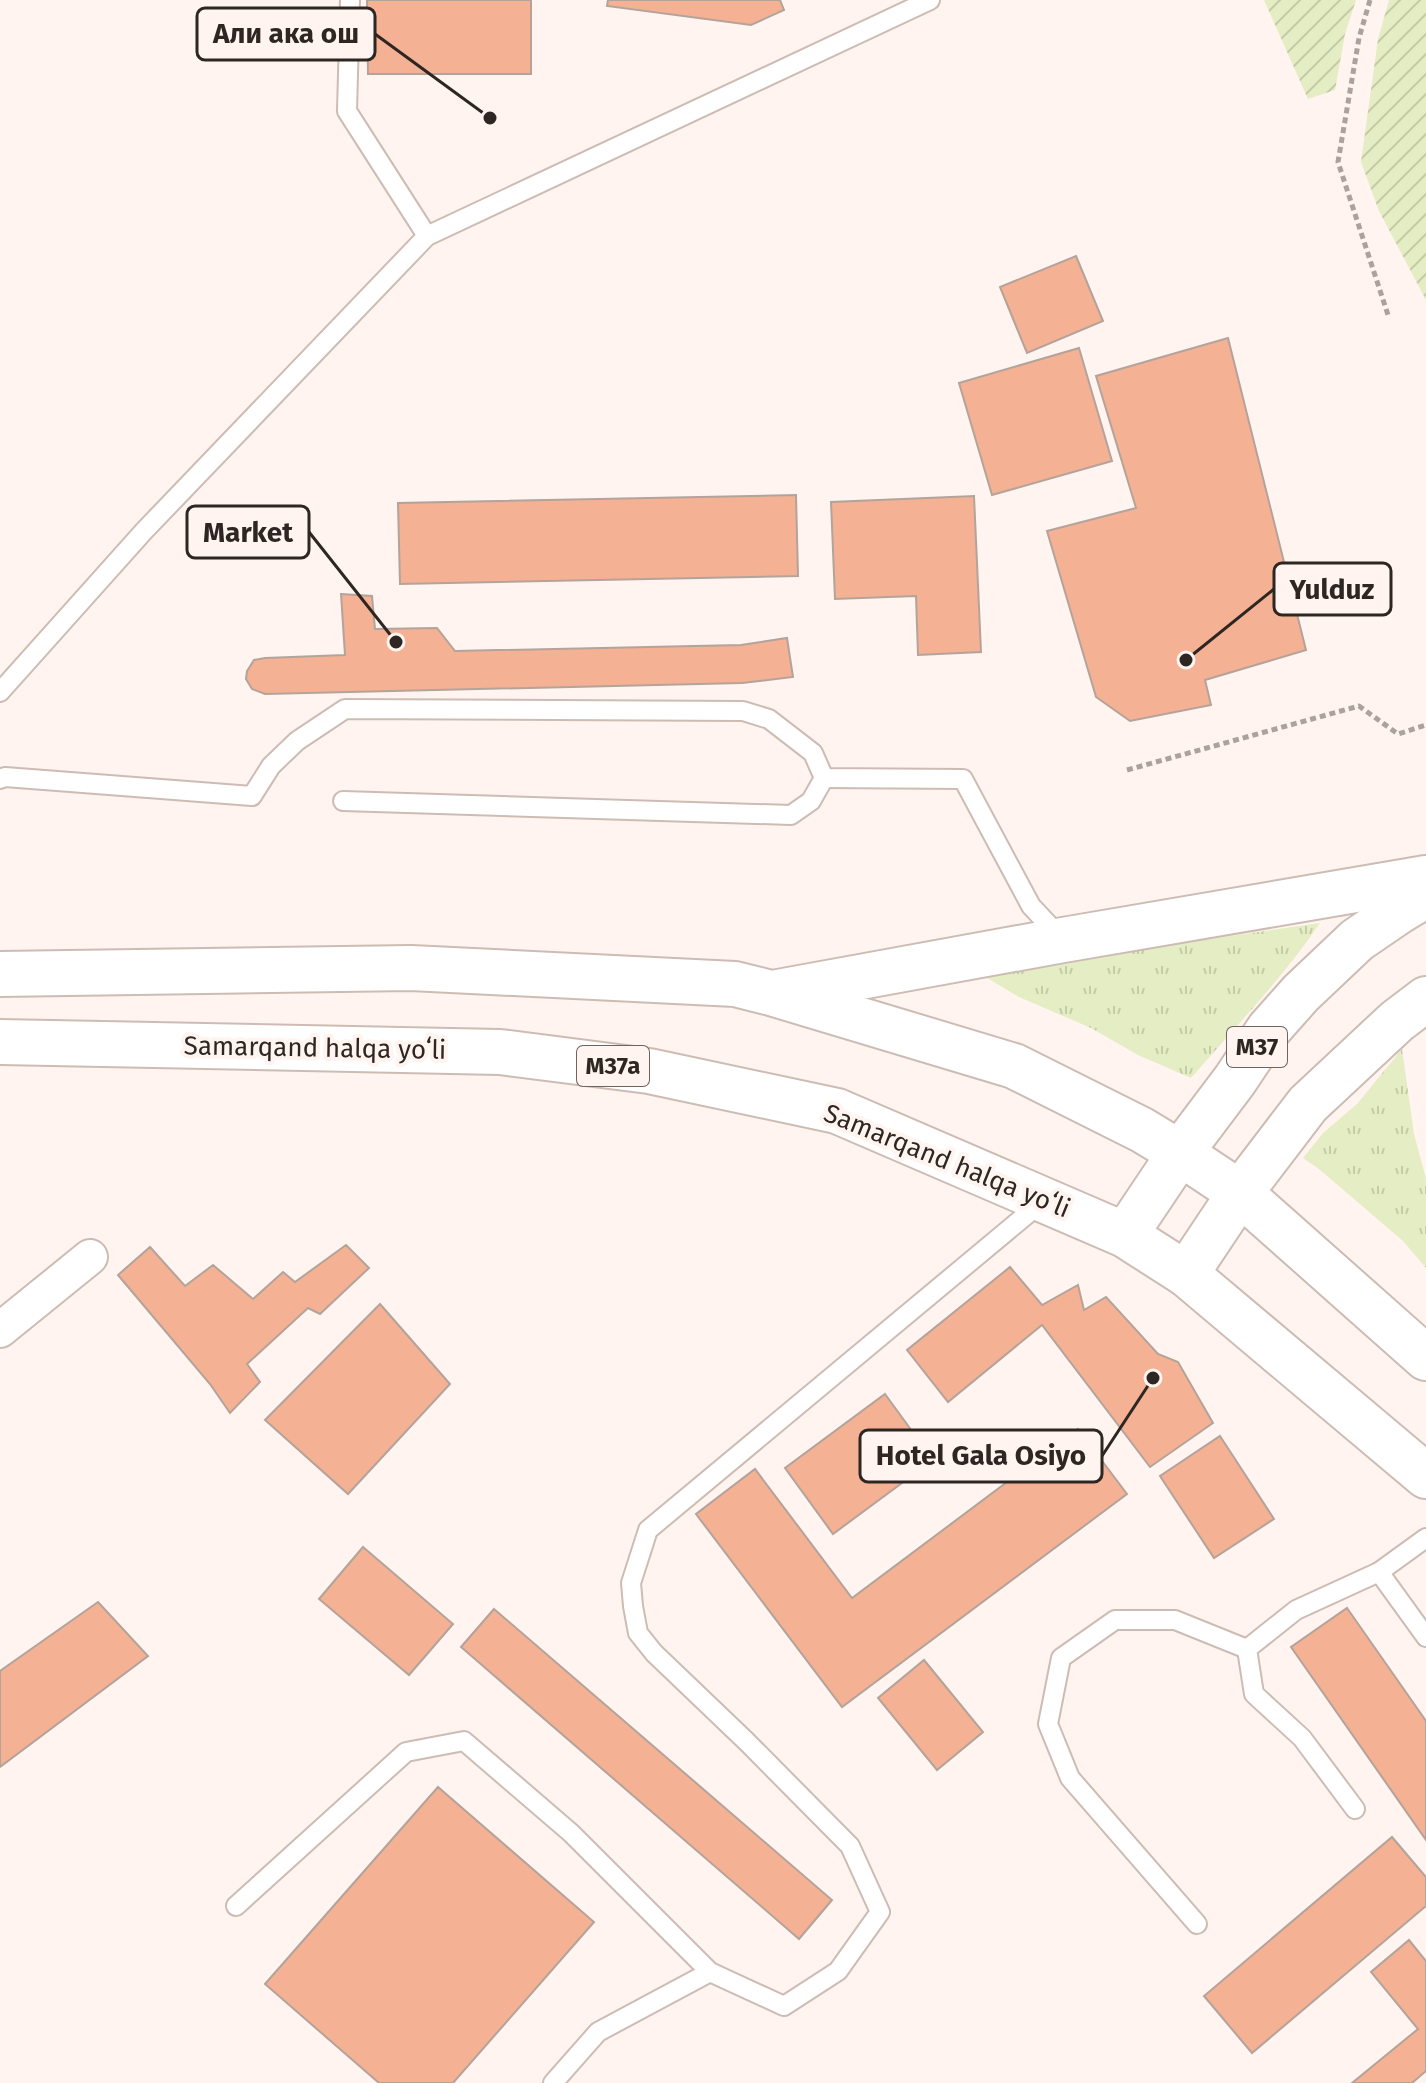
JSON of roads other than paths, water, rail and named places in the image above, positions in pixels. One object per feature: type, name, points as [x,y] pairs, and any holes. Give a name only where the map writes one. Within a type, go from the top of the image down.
[{"type":"main road","points":[[771,993],[1426,878]]},
{"type":"main road","name":"M37","points":[[1125,1235],[1269,1029],[1301,993],[1357,940],[1426,895]]},
{"type":"main road","points":[[0,974],[411,968],[735,984],[771,993],[1014,1066],[1142,1130],[1240,1193],[1426,1358]]},
{"type":"main road","points":[[1186,1274],[1240,1193],[1308,1104],[1397,1021],[1426,999]]},
{"type":"main road","name":"Samarqand halqa yoʻli","points":[[0,1042],[500,1052],[649,1071],[837,1111],[1125,1235],[1186,1274],[1426,1476]]},
{"type":"street","points":[[0,1330],[90,1257]]},
{"type":"lane","points":[[350,0],[347,111],[427,236]]},
{"type":"lane","points":[[0,692],[144,531],[427,236],[930,0]]},
{"type":"lane","points":[[0,779],[252,796],[271,766],[297,741],[345,709],[743,711],[769,719],[813,753],[824,778]]},
{"type":"lane","points":[[343,801],[791,815],[811,801],[824,778]]},
{"type":"lane","points":[[824,778],[963,779],[1031,906],[1063,940]]},
{"type":"lane","points":[[236,1906],[406,1752],[464,1741],[571,1833],[710,1972],[784,2006],[838,1971],[880,1912],[850,1846],[654,1653],[638,1633],[631,1583],[648,1530],[1043,1201]]},
{"type":"lane","points":[[1247,1649],[1296,1610],[1379,1572],[1426,1538]]},
{"type":"lane","points":[[1379,1572],[1426,1637]]},
{"type":"lane","points":[[1197,1924],[1070,1778],[1048,1724],[1061,1658],[1115,1620],[1175,1620],[1247,1649]]},
{"type":"lane","points":[[1247,1649],[1254,1694],[1302,1738],[1355,1809]]},
{"type":"lane","points":[[553,2083],[598,2032],[710,1972]]},
{"type":"place","name":"Али ака ош","points":[[490,118]]},
{"type":"place","name":"Market","points":[[396,642]]},
{"type":"place","name":"Yulduz","points":[[1186,660]]},
{"type":"place","name":"Hotel Gala Osiyo","points":[[1153,1378]]}]
